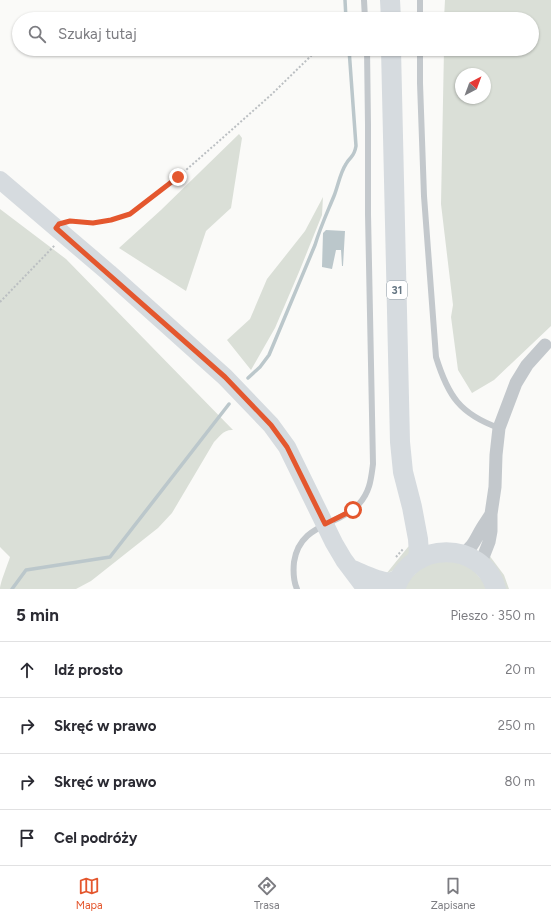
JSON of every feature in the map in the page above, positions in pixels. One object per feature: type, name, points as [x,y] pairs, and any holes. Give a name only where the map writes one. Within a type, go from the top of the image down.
[{"type":"main road","points":[[390,0],[390,12]]},
{"type":"main road","name":"31","points":[[391,56],[400,442],[403,472],[412,507],[419,548],[419,554],[416,561]]},
{"type":"main road","points":[[0,180],[114,278],[225,377],[271,425],[287,447],[344,560],[362,584],[370,589]]},
{"type":"main road","name":"31","points":[[412,507],[430,539],[440,552]]},
{"type":"main road","points":[[351,568],[382,580],[398,583],[407,569],[416,561],[431,554],[451,552],[462,554],[473,559],[482,566],[490,575],[496,589]]},
{"type":"street","points":[[482,566],[482,560],[489,542],[491,531],[491,514],[495,487],[499,428],[516,383],[527,365],[545,345]]},
{"type":"street","points":[[462,554],[475,542],[481,529],[491,514]]},
{"type":"lane","points":[[364,0],[365,12]]},
{"type":"lane","points":[[420,0],[420,12]]},
{"type":"lane","points":[[297,589],[294,584],[293,571],[298,548],[308,534],[353,510],[368,491],[373,464],[368,214],[367,56]]},
{"type":"lane","points":[[420,56],[424,212],[436,357],[441,374],[456,402],[482,422],[499,428]]},
{"type":"path","points":[[0,302],[60,231],[59,224],[70,221],[93,223],[111,220],[130,214],[178,177],[272,94],[311,56]]},
{"type":"shaded area","points":[[445,0],[551,0],[551,326],[494,380],[472,393],[458,370],[451,317],[453,305],[441,204],[444,56],[539,56],[539,12],[444,12]]},
{"type":"shaded area","points":[[239,134],[242,138],[231,208],[206,231],[186,291],[119,248],[161,210]]},
{"type":"shaded area","points":[[323,197],[322,215],[299,272],[275,328],[251,370],[227,340],[250,319],[267,279],[305,231]]},
{"type":"shaded area","points":[[0,209],[66,259],[233,430],[224,432],[214,442],[172,513],[158,528],[91,581],[76,589],[0,589],[10,557],[0,547]]},
{"type":"shaded area","points":[[326,230],[345,231],[343,266],[341,250],[336,250],[332,269],[322,267],[323,233]]},
{"type":"shaded area","points":[[414,542],[406,564],[386,574],[408,547]]},
{"type":"shaded area","points":[[489,555],[504,575],[509,589],[501,589],[489,566]]},
{"type":"shaded area","points":[[428,561],[466,562],[490,589],[400,589]]},
{"type":"waterway","points":[[345,0],[346,12]]},
{"type":"waterway","points":[[248,378],[260,367],[269,355],[315,245],[342,171],[355,150],[356,146],[350,56]]},
{"type":"waterway","points":[[12,589],[26,570],[110,557],[229,404]]},
{"type":"route","points":[[178,177],[130,214],[111,220],[93,223],[70,221],[59,224],[56,228],[109,273],[225,377],[271,425],[287,447],[325,524],[353,510]]}]
